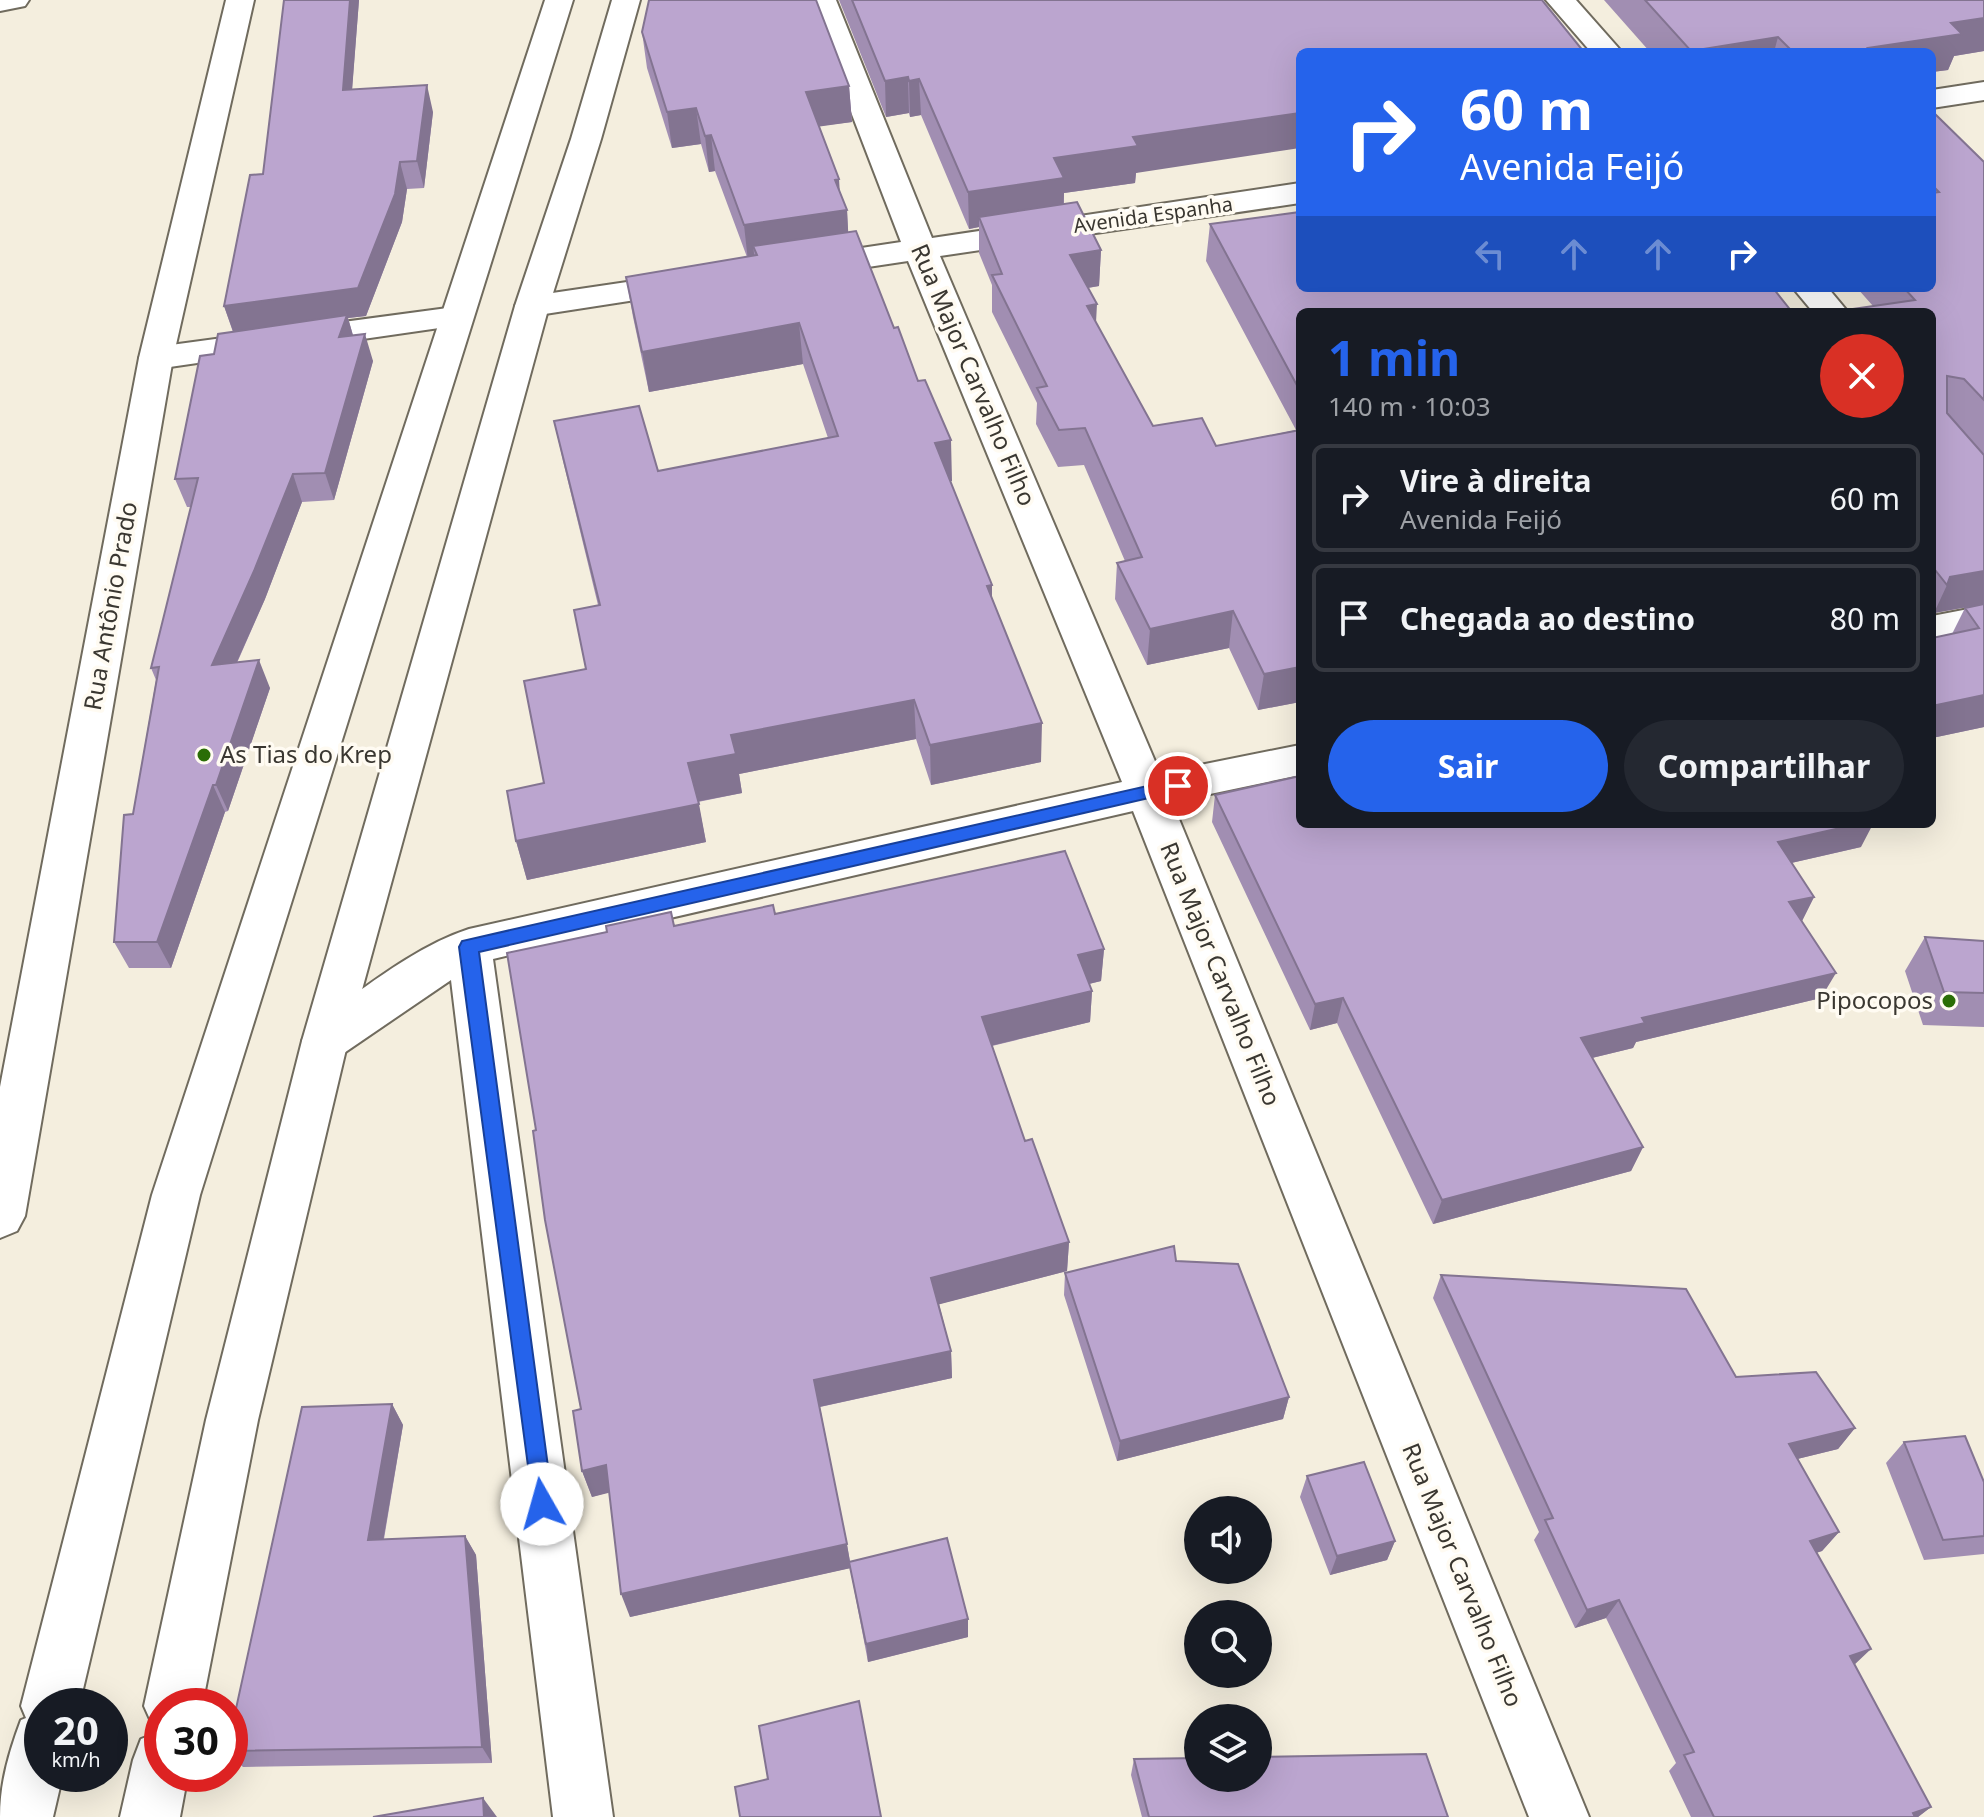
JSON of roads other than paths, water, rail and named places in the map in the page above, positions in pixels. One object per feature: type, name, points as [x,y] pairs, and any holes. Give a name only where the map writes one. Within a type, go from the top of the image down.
[{"type":"main road","points":[[0,2],[15,0]]},
{"type":"main road","name":"Rua Antônio Prado","points":[[0,1216],[156,358],[240,0]]},
{"type":"main road","points":[[54,1688],[176,1195],[559,0]]},
{"type":"main road","points":[[177,1688],[232,1420],[325,1041],[532,306],[586,139],[626,0]]},
{"type":"main road","name":"Rua Major Carvalho Filho","points":[[822,0],[920,249],[1147,792],[1559,1817]]},
{"type":"main road","points":[[1560,0],[1603,48]]},
{"type":"main road","points":[[1936,98],[1984,91]]},
{"type":"main road","name":"Avenida Espanha","points":[[780,270],[1296,194]]},
{"type":"main road","points":[[532,306],[718,279]]},
{"type":"main road","points":[[1814,292],[1828,308]]},
{"type":"main road","points":[[156,358],[455,317]]},
{"type":"main road","points":[[1936,629],[1984,620]]},
{"type":"main road","points":[[325,1041],[411,981],[469,947],[1296,761]]},
{"type":"main road","points":[[469,947],[583,1817]]},
{"type":"main road","points":[[23,1817],[29,1792]]},
{"type":"main road","points":[[150,1817],[155,1792]]},
{"type":"place","name":"As Tias do Krep","points":[[204,755]]},
{"type":"place","name":"Pipocopos","points":[[1949,1001]]}]
